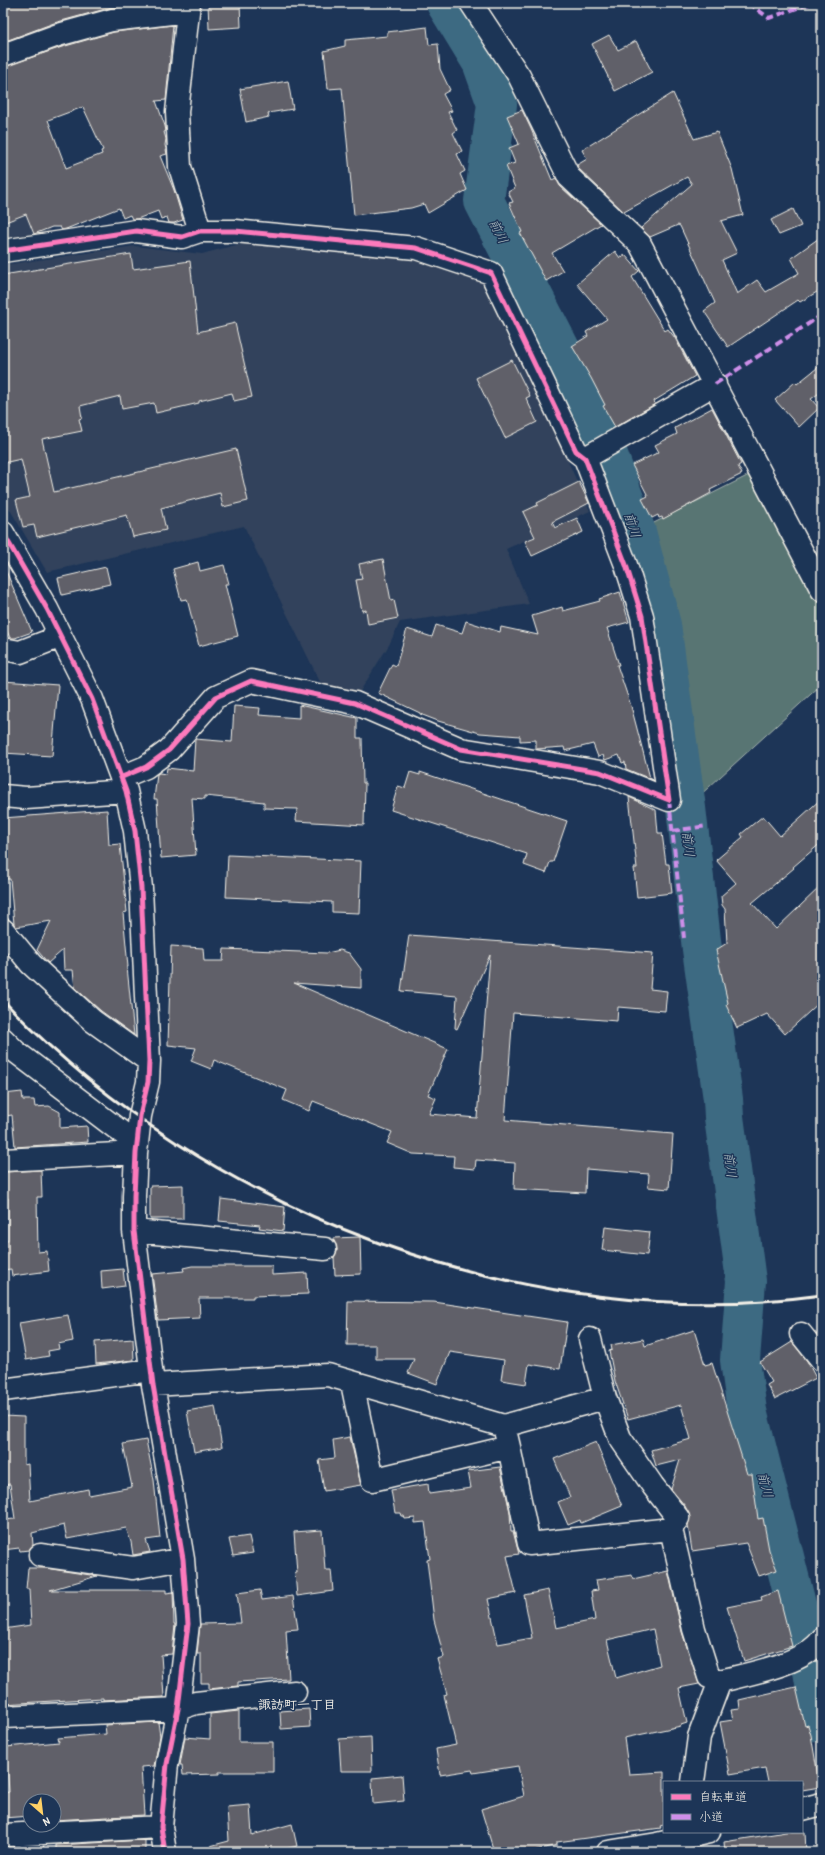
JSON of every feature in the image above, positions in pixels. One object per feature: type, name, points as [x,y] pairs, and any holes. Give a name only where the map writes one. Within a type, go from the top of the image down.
[{"type":"street","points":[[471,3],[519,76],[569,177],[640,244],[822,590]]},
{"type":"street","points":[[3,55],[58,35],[112,20],[188,7],[178,112],[180,168],[200,231]]},
{"type":"street","points":[[3,251],[136,231],[182,237],[200,231],[235,231],[416,248],[491,273],[576,451],[585,458],[626,565],[642,616],[669,800],[600,772],[461,749],[355,703],[251,681],[216,697],[169,750],[124,784],[26,798],[3,796]]},
{"type":"street","points":[[585,458],[614,443],[714,384]]},
{"type":"street","points":[[3,533],[57,629],[92,699],[124,784],[135,831],[142,888],[149,1061],[148,1082],[140,1116],[136,1149],[134,1231],[152,1378],[183,1560],[188,1624],[178,1709],[167,1764],[162,1827],[165,1852]]},
{"type":"street","points":[[3,649],[20,652],[51,640],[57,629]]},
{"type":"street","points":[[3,930],[32,964],[93,1021],[149,1061]]},
{"type":"street","points":[[3,1039],[16,1052],[136,1149]]},
{"type":"street","points":[[3,1160],[136,1149]]},
{"type":"street","points":[[134,1231],[325,1249]]},
{"type":"street","points":[[801,1334],[822,1360]]},
{"type":"street","points":[[590,1339],[605,1398],[620,1438],[653,1486],[678,1518],[672,1529],[694,1629],[709,1677],[720,1681],[771,1668],[799,1657],[820,1642]]},
{"type":"street","points":[[3,1390],[152,1378],[328,1375],[506,1436]]},
{"type":"street","points":[[352,1383],[372,1480],[506,1436],[605,1398]]},
{"type":"street","points":[[506,1436],[529,1544],[672,1529]]},
{"type":"street","points":[[40,1555],[133,1568],[183,1560]]},
{"type":"street","points":[[693,1781],[698,1737],[720,1681]]},
{"type":"street","points":[[3,1718],[178,1709],[196,1703],[295,1692]]},
{"type":"street","points":[[3,1835],[31,1843],[162,1827]]},
{"type":"street","points":[[608,1852],[657,1848],[686,1835],[701,1833]]},
{"type":"shaded area","points":[[3,103],[52,236],[3,242]]},
{"type":"shaded area","points":[[247,242],[413,254],[489,282],[590,511],[506,549],[529,604],[400,622],[389,645],[359,693],[321,684],[244,526],[47,572],[3,498],[3,265],[135,246],[202,254]]},
{"type":"green space","points":[[751,474],[822,607],[822,684],[686,808],[661,625],[636,532]]},
{"type":"building","points":[[3,3],[149,3],[109,8],[54,23],[3,42]]},
{"type":"building","points":[[208,3],[240,3],[241,27],[209,29]]},
{"type":"building","points":[[173,25],[166,100],[156,101],[166,131],[164,132],[167,154],[160,156],[174,190],[183,220],[169,223],[167,217],[161,219],[158,211],[137,219],[132,219],[130,215],[123,218],[119,208],[66,229],[62,230],[60,227],[52,227],[34,234],[26,214],[3,223],[3,67],[62,47],[114,32]],"holes":[[[83,107],[103,150],[101,151],[102,154],[66,168],[48,120]]]},
{"type":"building","points":[[427,27],[429,45],[438,44],[440,69],[450,90],[443,94],[452,111],[448,112],[457,130],[453,133],[462,151],[457,154],[465,171],[460,174],[467,190],[428,213],[424,204],[411,208],[354,215],[342,88],[328,89],[324,51],[345,46],[345,40],[387,36],[387,32]]},
{"type":"building","points":[[609,35],[618,50],[636,41],[652,72],[615,91],[592,44]]},
{"type":"building","points":[[288,81],[293,109],[268,113],[269,117],[246,122],[240,89]]},
{"type":"building","points":[[673,93],[694,139],[717,132],[732,169],[743,215],[721,221],[737,253],[722,260],[737,294],[757,280],[766,292],[799,273],[791,258],[822,236],[822,289],[800,302],[798,300],[728,347],[704,311],[715,303],[680,226],[678,225],[650,237],[641,228],[692,184],[687,177],[624,212],[579,169],[577,165],[587,159],[582,150]]},
{"type":"building","points":[[522,110],[552,180],[556,178],[560,186],[601,224],[552,253],[563,271],[546,281],[520,233],[522,232],[509,203],[513,202],[508,192],[515,188],[506,166],[515,163],[509,148],[519,144],[507,116]]},
{"type":"building","points":[[793,209],[801,226],[779,235],[771,220]]},
{"type":"building","points":[[615,251],[620,258],[625,255],[639,271],[632,277],[665,331],[668,329],[675,338],[695,376],[654,401],[655,404],[615,427],[603,406],[605,405],[591,378],[572,346],[588,336],[586,332],[607,319],[577,284]]},
{"type":"building","points":[[131,254],[133,269],[190,261],[198,332],[235,323],[252,397],[234,401],[232,393],[199,401],[199,403],[156,413],[154,403],[122,409],[120,396],[80,406],[82,418],[79,419],[82,431],[42,439],[54,492],[236,449],[248,501],[223,507],[220,493],[161,508],[166,530],[133,537],[127,515],[37,537],[34,525],[23,527],[16,500],[30,497],[21,459],[3,463],[3,275]]},
{"type":"building","points":[[512,360],[530,396],[526,398],[537,422],[505,438],[476,378]]},
{"type":"building","points":[[822,364],[822,391],[811,399],[819,408],[799,427],[775,400],[795,382],[797,384]]},
{"type":"building","points":[[712,408],[741,464],[738,466],[742,474],[710,490],[711,493],[663,519],[662,517],[659,518],[658,515],[652,518],[642,499],[648,496],[632,465],[659,452],[655,445],[677,434],[675,428]]},
{"type":"building","points":[[579,482],[589,503],[552,522],[555,528],[577,518],[583,532],[532,556],[525,541],[535,537],[523,512],[538,505],[537,503]]},
{"type":"building","points":[[383,559],[391,601],[394,600],[398,618],[368,624],[366,610],[362,611],[356,580],[362,579],[359,564]]},
{"type":"building","points":[[198,562],[200,571],[224,565],[229,584],[225,584],[238,636],[199,646],[187,599],[181,600],[173,569]]},
{"type":"building","points":[[3,564],[32,632],[15,638],[10,638],[7,631],[3,633]]},
{"type":"building","points":[[106,567],[110,584],[62,595],[58,578]]},
{"type":"building","points":[[620,592],[629,622],[607,628],[619,665],[617,665],[631,706],[650,778],[653,780],[626,769],[625,762],[622,763],[619,755],[605,760],[603,755],[598,757],[593,744],[565,751],[564,747],[536,749],[536,740],[520,741],[520,736],[480,733],[438,721],[420,714],[378,693],[392,664],[396,666],[407,629],[432,637],[436,625],[462,633],[466,621],[500,632],[501,627],[538,635],[532,616],[562,607],[563,611],[600,601],[599,599]]},
{"type":"building","points":[[3,681],[58,685],[52,756],[3,753]]},
{"type":"building","points":[[299,705],[357,718],[357,738],[362,738],[363,783],[365,783],[364,825],[296,821],[297,809],[264,808],[264,802],[205,796],[205,799],[192,798],[196,855],[161,858],[157,799],[154,799],[157,774],[166,774],[167,768],[193,771],[195,739],[232,742],[234,706],[260,708],[259,715],[299,718]]},
{"type":"building","points":[[410,772],[420,775],[420,772],[567,821],[553,862],[550,862],[546,873],[524,865],[527,854],[391,810],[398,786],[405,788]]},
{"type":"building","points":[[629,797],[656,810],[658,833],[662,833],[666,864],[669,864],[672,893],[637,897],[634,868],[637,868]]},
{"type":"building","points":[[822,798],[822,842],[793,867],[794,868],[752,903],[776,929],[822,885],[822,1000],[785,1034],[767,1014],[737,1028],[726,1005],[728,1003],[716,950],[727,943],[725,909],[722,905],[721,896],[736,883],[716,860],[743,837],[741,834],[763,816],[780,836]]},
{"type":"building","points":[[107,810],[109,845],[120,844],[127,912],[123,913],[134,1035],[101,1011],[75,988],[73,970],[64,970],[63,950],[48,963],[37,950],[51,921],[16,927],[14,924],[10,879],[6,879],[6,876],[3,876],[3,818]]},
{"type":"building","points":[[228,855],[361,861],[359,913],[332,912],[332,902],[226,897]]},
{"type":"building","points":[[409,935],[653,953],[650,989],[667,991],[665,1011],[618,1007],[617,1021],[513,1013],[505,1120],[673,1134],[669,1189],[648,1187],[649,1174],[586,1169],[585,1193],[514,1189],[515,1163],[476,1160],[475,1169],[453,1167],[454,1156],[413,1154],[387,1143],[392,1132],[313,1101],[309,1111],[283,1100],[287,1090],[214,1060],[211,1069],[191,1061],[196,1048],[168,1045],[171,946],[203,948],[204,961],[223,961],[224,949],[327,953],[340,950],[349,953],[361,969],[361,988],[294,983],[448,1049],[428,1095],[436,1098],[429,1114],[477,1118],[490,955],[457,1029],[455,1028],[457,996],[401,991]]},
{"type":"building","points":[[22,1092],[23,1100],[34,1100],[35,1107],[49,1106],[60,1112],[60,1128],[87,1126],[88,1142],[15,1147],[12,1115],[6,1116],[4,1094]]},
{"type":"building","points":[[41,1170],[42,1197],[37,1197],[38,1252],[47,1251],[49,1271],[12,1276],[11,1269],[3,1270],[3,1241],[8,1240],[8,1198],[6,1198],[5,1172]]},
{"type":"building","points":[[183,1185],[183,1219],[150,1219],[150,1186]]},
{"type":"building","points":[[221,1199],[285,1207],[283,1231],[259,1228],[260,1225],[219,1221]]},
{"type":"building","points":[[605,1227],[650,1232],[647,1255],[602,1250]]},
{"type":"building","points":[[360,1237],[361,1274],[335,1275],[334,1257],[337,1250],[333,1238]]},
{"type":"building","points":[[192,1266],[272,1266],[272,1275],[307,1273],[308,1294],[253,1296],[253,1298],[199,1298],[200,1318],[158,1320],[152,1274],[184,1271],[183,1268]]},
{"type":"building","points":[[123,1269],[125,1286],[102,1289],[101,1271]]},
{"type":"building","points":[[348,1301],[434,1302],[567,1322],[560,1369],[529,1364],[526,1384],[501,1380],[504,1360],[450,1352],[437,1384],[408,1373],[414,1359],[376,1359],[376,1345],[347,1345]]},
{"type":"building","points":[[68,1315],[73,1341],[58,1344],[59,1349],[48,1351],[49,1356],[26,1360],[19,1323]]},
{"type":"building","points":[[694,1330],[705,1365],[712,1363],[747,1474],[752,1474],[758,1519],[763,1518],[769,1550],[777,1570],[759,1576],[746,1543],[692,1551],[688,1525],[690,1517],[685,1506],[671,1489],[680,1460],[656,1466],[651,1450],[691,1439],[681,1405],[628,1419],[615,1381],[609,1351],[612,1350],[611,1345],[643,1339],[645,1346]]},
{"type":"building","points":[[133,1339],[134,1360],[96,1364],[95,1342]]},
{"type":"building","points":[[792,1342],[807,1361],[816,1378],[775,1399],[767,1385],[772,1382],[760,1362]]},
{"type":"building","points":[[215,1406],[222,1447],[194,1452],[187,1411]]},
{"type":"building","points":[[3,1416],[24,1417],[24,1465],[28,1464],[30,1501],[88,1489],[89,1495],[132,1487],[123,1444],[146,1440],[154,1480],[160,1538],[146,1540],[150,1552],[133,1555],[131,1542],[126,1528],[67,1539],[64,1525],[32,1533],[33,1545],[29,1550],[20,1551],[19,1548],[3,1550],[3,1520],[15,1519],[10,1484],[3,1485]]},
{"type":"building","points":[[350,1437],[361,1485],[324,1491],[319,1460],[335,1458],[333,1440]]},
{"type":"building","points":[[596,1442],[622,1506],[581,1523],[580,1520],[568,1525],[558,1502],[570,1497],[554,1459]]},
{"type":"building","points":[[500,1467],[510,1512],[511,1531],[513,1531],[519,1554],[507,1556],[516,1593],[488,1599],[498,1644],[532,1638],[524,1595],[548,1590],[556,1628],[595,1620],[591,1591],[598,1590],[596,1580],[632,1575],[633,1579],[668,1571],[682,1632],[699,1684],[679,1688],[687,1723],[681,1726],[624,1738],[629,1774],[664,1772],[663,1825],[660,1826],[661,1828],[557,1842],[557,1845],[536,1850],[537,1852],[494,1852],[481,1809],[524,1796],[518,1766],[473,1773],[472,1770],[440,1775],[436,1749],[456,1745],[444,1695],[447,1694],[437,1659],[444,1657],[434,1620],[427,1560],[430,1559],[425,1522],[415,1523],[415,1518],[405,1519],[401,1513],[395,1513],[391,1490],[428,1484],[429,1494],[471,1488],[468,1471]],"holes":[[[653,1629],[660,1665],[616,1678],[607,1640]]]},
{"type":"building","points":[[322,1530],[325,1570],[331,1570],[333,1591],[297,1596],[294,1532]]},
{"type":"building","points":[[249,1536],[253,1553],[233,1556],[229,1539]]},
{"type":"building","points":[[28,1568],[45,1568],[97,1576],[50,1590],[166,1590],[166,1593],[173,1592],[175,1624],[172,1654],[161,1655],[164,1697],[103,1700],[103,1698],[3,1704],[3,1629],[31,1625],[29,1589],[26,1589]]},
{"type":"building","points":[[260,1590],[262,1600],[293,1596],[298,1629],[286,1630],[289,1679],[238,1682],[238,1686],[209,1689],[209,1683],[201,1683],[201,1654],[197,1654],[200,1624],[241,1623],[237,1593]]},
{"type":"building","points":[[778,1591],[792,1646],[744,1661],[727,1607],[762,1600],[761,1597]]},
{"type":"building","points":[[796,1687],[805,1726],[808,1725],[811,1735],[820,1787],[803,1790],[803,1781],[768,1781],[765,1768],[730,1774],[720,1722],[733,1720],[731,1710],[740,1709],[739,1700]]},
{"type":"building","points":[[309,1709],[310,1727],[281,1729],[280,1711]]},
{"type":"building","points":[[239,1711],[239,1742],[273,1742],[273,1772],[219,1772],[219,1774],[183,1775],[182,1765],[180,1765],[185,1737],[210,1739],[210,1714]]},
{"type":"building","points":[[158,1722],[160,1736],[154,1766],[141,1767],[144,1815],[62,1820],[62,1793],[22,1793],[22,1817],[3,1818],[3,1793],[9,1792],[6,1747],[59,1742],[58,1738],[106,1734],[105,1725]]},
{"type":"building","points":[[371,1737],[372,1771],[341,1771],[339,1739]]},
{"type":"building","points":[[402,1775],[404,1801],[373,1804],[372,1778]]},
{"type":"building","points":[[250,1805],[252,1835],[292,1824],[297,1846],[274,1852],[211,1852],[210,1846],[229,1841],[227,1807]]},
{"type":"building","points":[[805,1832],[806,1852],[725,1852],[724,1842],[780,1833]]},
{"type":"building","points":[[145,1840],[145,1852],[56,1852],[56,1845]]},
{"type":"waterway","name":"前川","points":[[446,3],[482,62],[497,104],[484,201],[577,382],[608,455],[636,532],[661,625],[686,808],[702,949],[746,1281],[740,1360],[747,1411],[813,1671],[822,1723]]},
{"type":"railway","points":[[3,1000],[84,1076],[175,1142],[273,1198],[378,1243],[488,1276],[599,1296],[711,1303],[822,1295]]},
{"type":"marked path","points":[[748,3],[769,18],[811,3]]},
{"type":"marked path","points":[[715,384],[822,315]]},
{"type":"marked path","points":[[669,800],[684,938]]},
{"type":"marked path","points":[[672,831],[707,826]]},
{"type":"cycle path","points":[[3,251],[136,231],[182,237],[200,231],[235,231],[416,248],[491,273],[576,451],[585,458],[626,565],[642,616],[669,800],[600,772],[461,749],[355,703],[251,681],[216,697],[169,750],[146,767],[122,777]]},
{"type":"cycle path","points":[[3,533],[47,609],[92,699],[126,791],[135,831],[141,888],[149,1061],[148,1082],[140,1116],[136,1153],[134,1231],[153,1385],[183,1559],[188,1624],[178,1709],[167,1764],[161,1827],[165,1852]]},
{"type":"district","name":"諏訪町一丁目","points":[[297,1704]]}]
